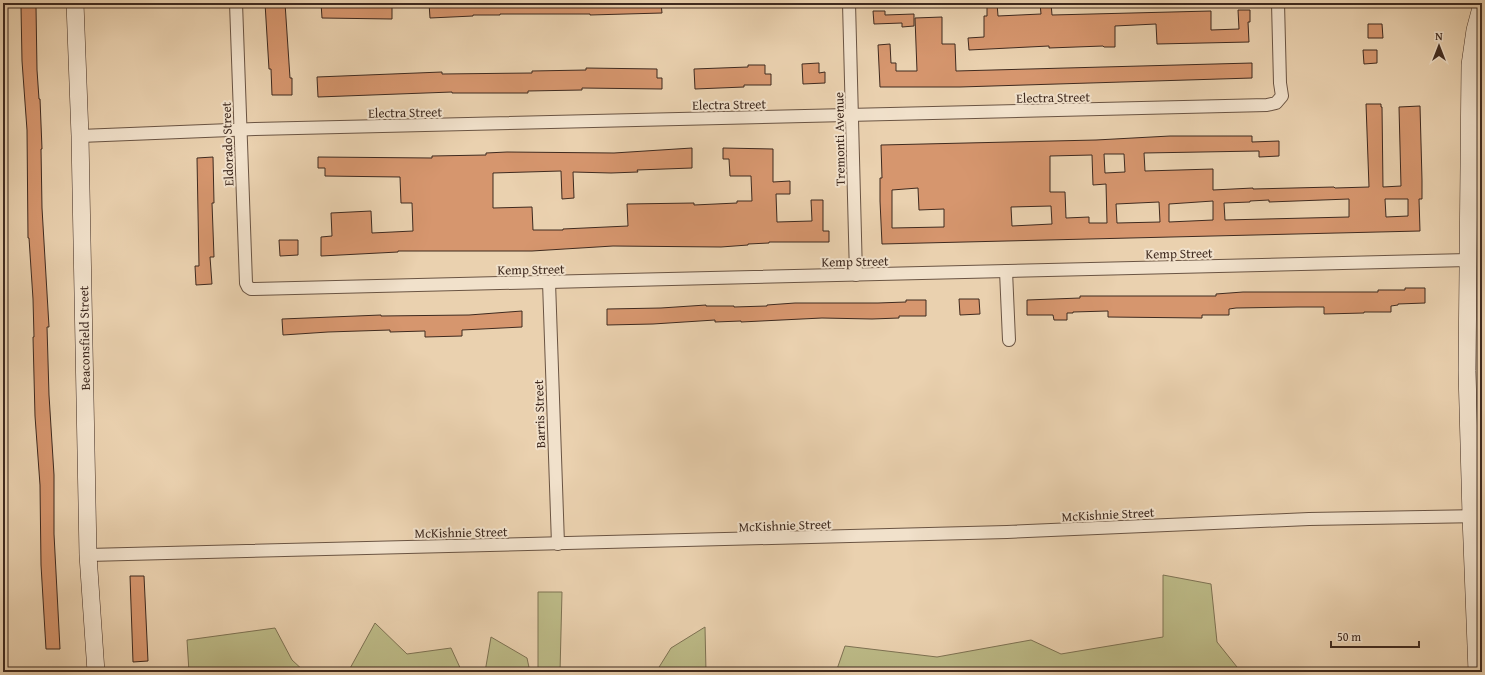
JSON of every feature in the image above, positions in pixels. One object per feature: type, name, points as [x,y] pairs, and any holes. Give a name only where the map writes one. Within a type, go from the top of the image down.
[{"type":"street","name":"Beaconsfield Street","points":[[74,3],[80,136],[88,556],[96,672]]},
{"type":"street","name":"Eldorado Street","points":[[236,3],[246,283]]},
{"type":"street","name":"Tremonti Avenue","points":[[850,3],[856,274]]},
{"type":"street","name":"Electra Street","points":[[80,136],[240,130],[1267,105],[1276,103],[1282,96],[1280,83],[1278,3]]},
{"type":"street","points":[[1477,672],[1476,516],[1467,371],[1468,260],[1476,139],[1470,64],[1474,30],[1482,4]]},
{"type":"street","name":"Kemp Street","points":[[246,283],[251,289],[1468,260]]},
{"type":"street","points":[[1006,271],[1009,340]]},
{"type":"street","name":"Barris Street","points":[[549,282],[558,544]]},
{"type":"street","name":"McKishnie Street","points":[[88,556],[1008,532],[1310,519],[1476,516]]},
{"type":"shaded area","points":[[1163,575],[1211,584],[1217,642],[1241,672],[836,672],[845,646],[937,657],[1031,640],[1061,654],[1163,637]]},
{"type":"shaded area","points":[[538,592],[562,592],[560,672],[538,672]]},
{"type":"shaded area","points":[[375,623],[407,654],[451,648],[462,672],[348,672]]},
{"type":"shaded area","points":[[705,627],[706,672],[656,672],[671,648]]},
{"type":"shaded area","points":[[275,628],[292,660],[305,672],[189,672],[187,640]]},
{"type":"shaded area","points":[[491,637],[527,658],[530,672],[485,672]]},
{"type":"building","points":[[265,3],[285,3],[290,78],[292,78],[292,95],[272,95]]},
{"type":"building","points":[[321,3],[392,3],[392,19],[322,18]]},
{"type":"building","points":[[429,3],[661,3],[662,13],[590,15],[500,14],[430,18]]},
{"type":"building","points":[[987,3],[997,3],[998,16],[1041,14],[1040,3],[1051,3],[1052,15],[1211,11],[1211,30],[1239,29],[1238,10],[1250,10],[1250,22],[1248,22],[1249,42],[1157,44],[1156,24],[1115,26],[1115,47],[1049,48],[1049,46],[969,50],[968,38],[984,37],[984,16],[987,16]]},
{"type":"building","points":[[21,7],[36,7],[37,70],[42,149],[42,208],[49,327],[47,327],[49,395],[54,475],[54,534],[60,649],[46,649],[41,565],[40,485],[35,416],[33,299],[28,238],[27,130],[22,61]]},
{"type":"building","points":[[873,11],[885,11],[885,15],[914,14],[914,26],[902,27],[902,23],[874,24]]},
{"type":"building","points":[[942,17],[942,44],[955,44],[956,71],[1252,63],[1252,78],[960,87],[880,87],[878,45],[890,44],[891,63],[896,63],[896,71],[917,71],[915,18]]},
{"type":"building","points":[[1368,24],[1382,24],[1383,38],[1368,38]]},
{"type":"building","points":[[1363,50],[1377,50],[1377,63],[1364,64]]},
{"type":"building","points":[[819,63],[819,73],[825,72],[825,83],[803,84],[802,64]]},
{"type":"building","points":[[748,65],[765,65],[765,74],[771,74],[771,85],[744,85],[744,87],[695,89],[694,69],[748,67]]},
{"type":"building","points":[[586,68],[657,69],[657,78],[662,78],[662,89],[582,88],[582,90],[528,91],[528,93],[452,92],[318,97],[317,77],[442,72],[442,74],[532,73],[532,71],[586,70]]},
{"type":"building","points":[[1366,104],[1381,104],[1382,107],[1383,187],[1401,186],[1399,107],[1420,106],[1422,199],[1419,199],[1420,231],[882,244],[880,201],[880,178],[882,178],[881,145],[1096,140],[1170,136],[1252,136],[1252,142],[1279,141],[1279,156],[1259,157],[1259,151],[1144,153],[1145,171],[1213,169],[1213,190],[1253,188],[1369,187]],"holes":[[[1104,154],[1124,154],[1125,172],[1105,173]],[[1092,155],[1093,185],[1106,184],[1107,223],[1089,223],[1089,217],[1066,218],[1065,192],[1050,192],[1050,156]],[[918,188],[919,210],[944,209],[944,227],[892,228],[892,190]],[[1349,199],[1349,217],[1225,220],[1224,203],[1269,200],[1269,202]],[[1385,199],[1408,199],[1408,216],[1386,217]],[[1213,201],[1213,220],[1169,222],[1169,204]],[[1159,202],[1160,222],[1117,223],[1116,204]],[[1051,206],[1052,224],[1012,226],[1011,207]]]},
{"type":"building","points":[[692,148],[692,168],[637,170],[638,172],[611,173],[573,172],[574,198],[562,199],[561,171],[493,173],[493,208],[532,207],[533,230],[563,230],[628,226],[627,204],[694,203],[694,205],[752,201],[751,176],[730,176],[729,159],[723,159],[723,148],[773,149],[773,182],[790,181],[790,194],[776,194],[777,222],[812,221],[811,200],[823,200],[823,231],[829,231],[829,242],[769,242],[721,247],[613,246],[532,251],[398,251],[321,256],[321,237],[332,236],[331,213],[371,211],[372,233],[413,231],[412,203],[401,203],[400,177],[325,176],[325,168],[318,168],[318,157],[432,158],[432,156],[486,155],[486,153],[507,152],[614,153]]},
{"type":"building","points":[[213,157],[214,203],[212,203],[214,257],[210,257],[212,284],[196,285],[195,266],[199,266],[197,158]]},
{"type":"building","points":[[279,240],[298,240],[298,255],[280,256]]},
{"type":"building","points":[[1405,288],[1425,288],[1425,303],[1398,304],[1391,306],[1391,312],[1364,313],[1324,314],[1324,307],[1236,308],[1229,309],[1229,315],[1202,315],[1202,318],[1108,317],[1108,311],[1067,313],[1067,320],[1054,320],[1053,315],[1027,315],[1027,300],[1080,298],[1080,296],[1216,296],[1216,294],[1243,292],[1378,292],[1378,290],[1405,290]]},
{"type":"building","points":[[959,299],[979,299],[980,314],[960,315]]},
{"type":"building","points":[[906,300],[926,300],[926,316],[899,316],[899,318],[872,319],[822,318],[741,322],[715,322],[715,320],[607,325],[607,309],[706,305],[734,307],[767,306],[795,303],[878,303],[906,302]]},
{"type":"building","points":[[522,311],[522,327],[462,330],[462,336],[425,337],[425,331],[390,332],[390,330],[283,335],[282,319],[381,315],[469,315]]},
{"type":"building","points":[[130,576],[144,576],[148,661],[133,662]]}]
